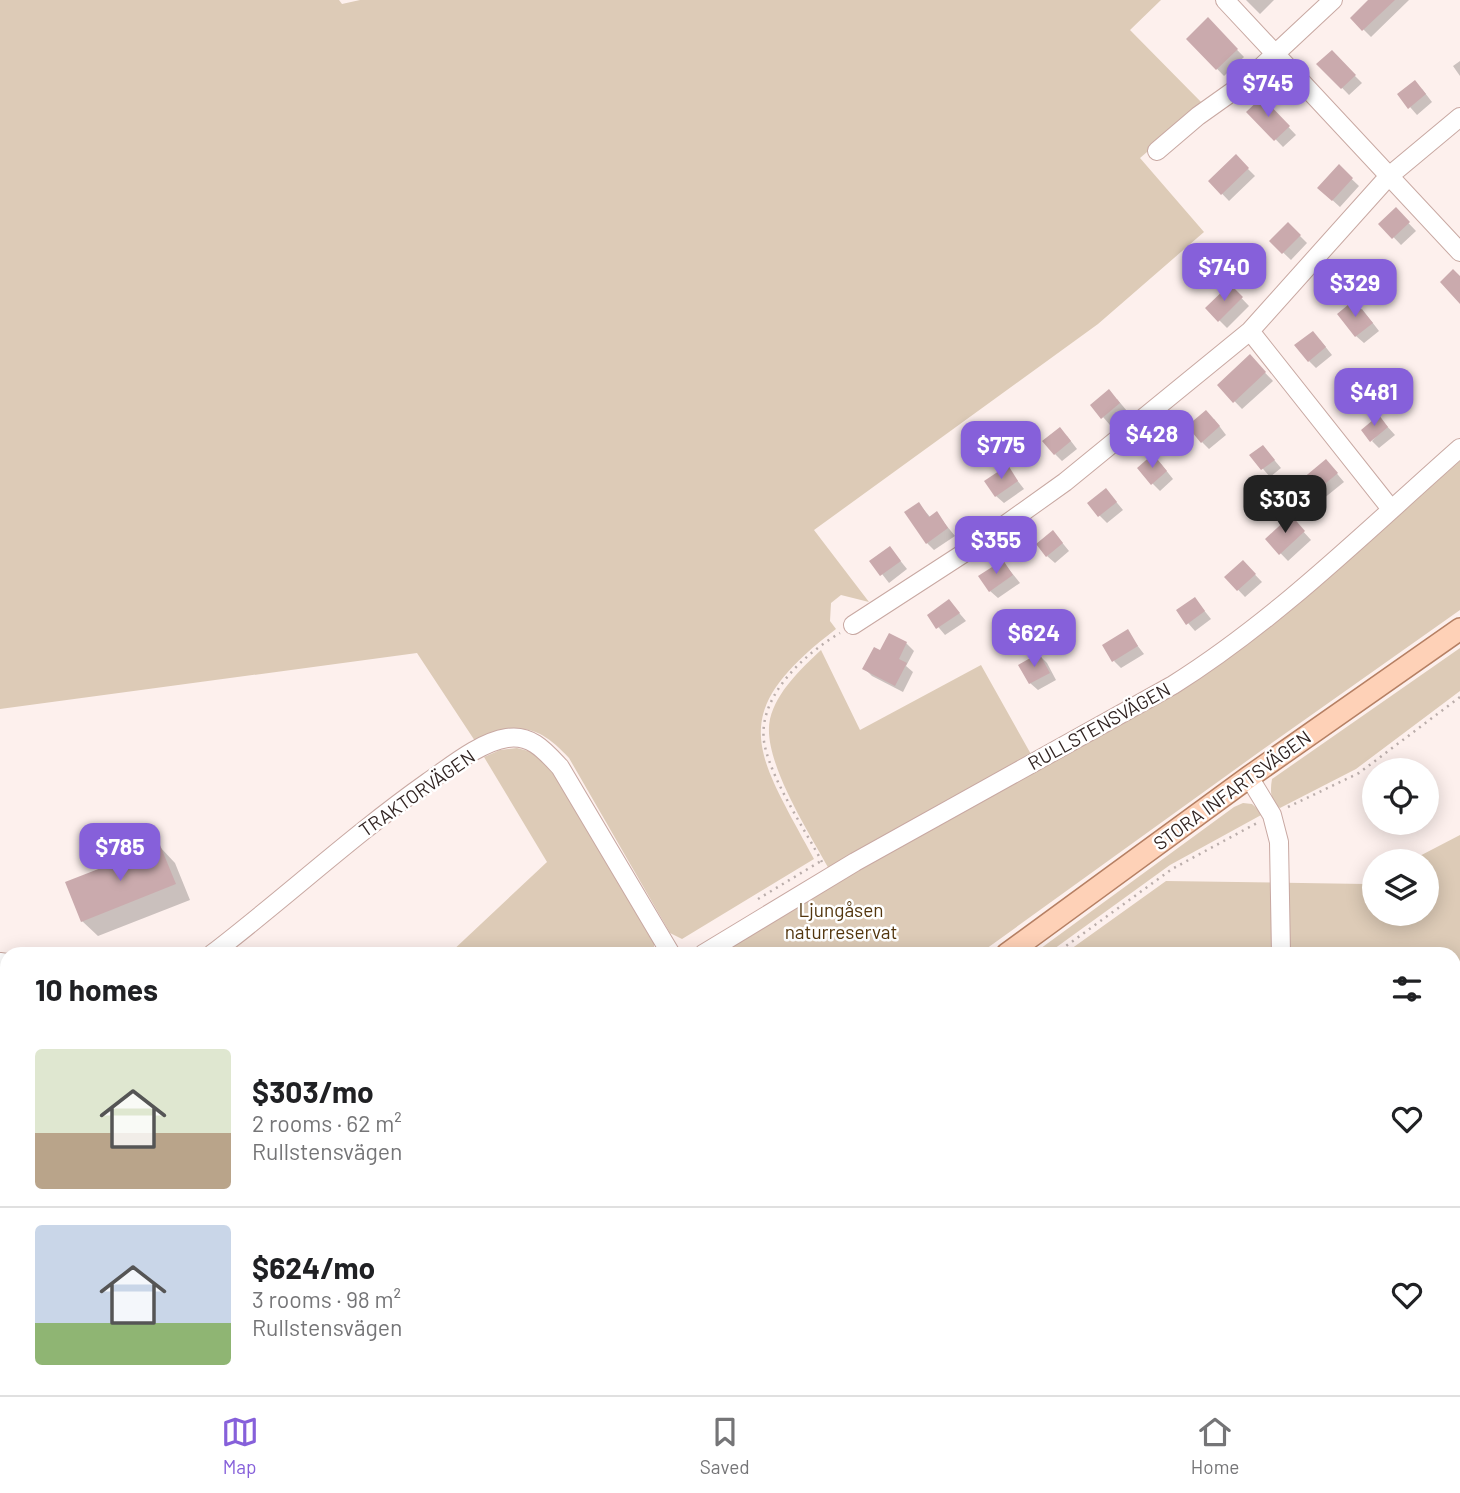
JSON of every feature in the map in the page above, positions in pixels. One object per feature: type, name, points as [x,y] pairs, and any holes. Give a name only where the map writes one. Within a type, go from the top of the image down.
[{"type":"main road","name":"STORA INFARTSVÄGEN","points":[[1017,947],[1249,777],[1460,629]]},
{"type":"street","points":[[1224,0],[1460,252]]},
{"type":"street","points":[[1157,151],[1198,116],[1243,84],[1333,0]]},
{"type":"street","points":[[853,625],[981,542],[1065,482],[1250,331],[1388,177],[1460,117]]},
{"type":"street","points":[[1250,331],[1391,509]]},
{"type":"street","name":"RULLSTENSVÄGEN","points":[[715,947],[830,877],[1173,685],[1209,662],[1254,630],[1460,448]]},
{"type":"street","name":"TRAKTORVÄGEN","points":[[221,947],[387,811],[468,754],[507,738],[529,740],[542,748],[560,766],[667,947]]},
{"type":"street","points":[[1249,777],[1272,815],[1279,842],[1281,947]]},
{"type":"path","points":[[830,877],[774,772],[764,745],[766,718],[776,694],[790,674],[808,656],[853,625]]},
{"type":"green space","points":[[0,0],[339,0],[342,4],[360,0],[1161,0],[1130,30],[1203,104],[1140,158],[1204,232],[1098,324],[814,530],[869,602],[841,595],[831,603],[830,621],[836,629],[800,659],[777,686],[764,711],[761,736],[766,761],[777,790],[814,859],[682,939],[670,933],[569,758],[547,738],[526,729],[503,731],[475,741],[417,653],[0,709]]},
{"type":"green space","name":"Ljungåsen naturreservat","points":[[1460,461],[1460,610],[989,947],[729,947],[1205,673],[1380,531]]},
{"type":"green space","points":[[1460,648],[1460,691],[1371,758],[1362,758],[1362,764],[1356,769],[1280,808],[1272,795],[1272,779]]},
{"type":"green space","points":[[821,650],[860,730],[981,665],[1032,756],[829,869],[789,796],[773,754],[769,735],[770,719],[778,699],[791,681]]},
{"type":"green space","points":[[517,748],[532,752],[555,773],[654,942],[654,947],[456,947],[547,862],[484,757],[500,750]]},
{"type":"green space","points":[[1243,803],[1252,804],[1263,814],[1170,865],[1057,947],[1043,947]]},
{"type":"green space","points":[[1460,835],[1460,947],[1074,947],[1166,881],[1362,884],[1362,926],[1439,926],[1439,849],[1433,849]]},
{"type":"building","points":[[1368,0],[1395,0],[1362,31],[1350,18]]},
{"type":"building","points":[[1208,17],[1238,49],[1216,70],[1186,39]]},
{"type":"building","points":[[1332,50],[1356,75],[1341,89],[1316,64]]},
{"type":"building","points":[[1415,80],[1426,94],[1408,109],[1397,94]]},
{"type":"building","points":[[1262,97],[1290,126],[1274,141],[1246,112]]},
{"type":"building","points":[[1236,154],[1249,168],[1221,195],[1208,181]]},
{"type":"building","points":[[1339,164],[1353,178],[1332,201],[1317,188]]},
{"type":"building","points":[[1396,207],[1410,222],[1392,239],[1378,224]]},
{"type":"building","points":[[1288,222],[1301,235],[1282,254],[1269,241]]},
{"type":"building","points":[[1453,269],[1460,276],[1460,304],[1440,282]]},
{"type":"building","points":[[1230,284],[1243,297],[1218,322],[1205,308]]},
{"type":"building","points":[[1354,300],[1373,323],[1355,337],[1337,314]]},
{"type":"building","points":[[1313,331],[1326,347],[1308,362],[1294,345]]},
{"type":"building","points":[[1250,354],[1266,372],[1233,403],[1217,385]]},
{"type":"building","points":[[1109,389],[1120,403],[1101,419],[1090,405]]},
{"type":"building","points":[[1206,410],[1220,426],[1201,443],[1187,426]]},
{"type":"building","points":[[1379,415],[1388,427],[1370,442],[1361,430]]},
{"type":"building","points":[[1060,427],[1071,441],[1054,455],[1042,441]]},
{"type":"building","points":[[1263,445],[1275,460],[1261,470],[1249,455]]},
{"type":"building","points":[[1153,454],[1167,471],[1151,485],[1137,468]]},
{"type":"building","points":[[1326,459],[1338,473],[1314,493],[1302,479]]},
{"type":"building","points":[[1008,465],[1018,481],[995,497],[984,481]]},
{"type":"building","points":[[1106,488],[1117,502],[1098,517],[1087,503]]},
{"type":"building","points":[[919,502],[929,517],[937,511],[948,528],[926,544],[904,512]]},
{"type":"building","points":[[1291,515],[1305,531],[1279,555],[1265,539]]},
{"type":"building","points":[[1053,530],[1063,543],[1046,557],[1036,544]]},
{"type":"building","points":[[890,546],[901,561],[880,576],[869,561]]},
{"type":"building","points":[[1003,560],[1013,575],[989,592],[978,576]]},
{"type":"building","points":[[1243,560],[1256,574],[1237,591],[1224,577]]},
{"type":"building","points":[[1195,597],[1205,611],[1186,625],[1176,610]]},
{"type":"building","points":[[949,599],[960,613],[936,629],[927,615]]},
{"type":"building","points":[[1128,629],[1138,646],[1112,662],[1102,645]]},
{"type":"building","points":[[889,633],[907,642],[899,659],[907,663],[895,686],[862,669],[874,647],[880,650]]},
{"type":"building","points":[[1039,653],[1050,673],[1029,684],[1018,665]]},
{"type":"building","points":[[160,845],[176,884],[81,922],[65,882]]}]
